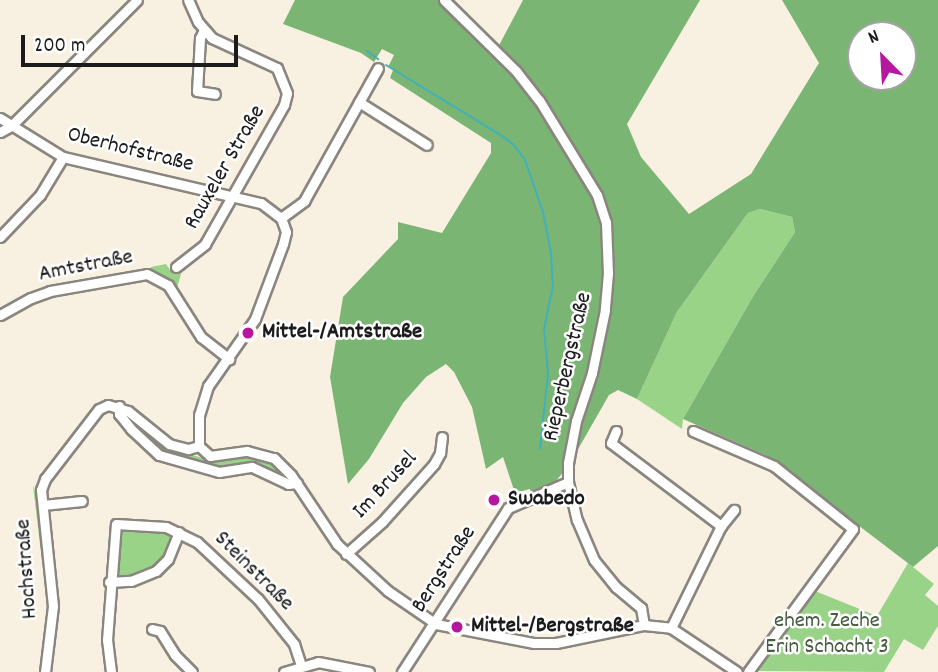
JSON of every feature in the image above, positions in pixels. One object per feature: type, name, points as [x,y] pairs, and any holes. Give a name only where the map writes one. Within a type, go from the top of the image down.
[{"type":"street","points":[[0,132],[12,126],[137,0]]},
{"type":"street","name":"Rauxeler Straße","points":[[176,267],[205,244],[285,106],[287,93],[277,68],[221,44],[204,30],[188,0]]},
{"type":"street","name":"Rieperbergstraße","points":[[444,0],[516,71],[539,100],[591,185],[606,222],[608,273],[605,310],[592,373],[576,421],[568,463],[568,482],[577,520],[590,552],[616,587],[641,608],[643,625]]},
{"type":"street","points":[[204,30],[200,38],[197,91],[215,94]]},
{"type":"street","points":[[377,68],[304,201],[281,218],[286,232],[284,244],[248,333],[208,386],[199,415],[199,446],[204,453],[218,457],[247,451],[264,453],[286,468],[346,554],[388,591],[436,624],[534,643],[556,643],[643,625],[671,628],[737,672]]},
{"type":"street","points":[[359,102],[427,145]]},
{"type":"street","name":"Oberhofstraße","points":[[0,118],[63,157],[261,203],[281,218]]},
{"type":"street","points":[[0,237],[40,195],[63,157]]},
{"type":"street","name":"Amtstraße","points":[[0,315],[50,291],[147,274],[168,285],[201,337],[229,359]]},
{"type":"street","name":"Hochstraße","points":[[45,672],[53,606],[41,490],[45,479],[99,409],[108,405],[119,406]]},
{"type":"street","points":[[119,406],[169,444],[188,449],[199,446]]},
{"type":"street","points":[[119,406],[119,414],[131,429],[159,455],[219,472],[251,467],[288,484],[297,482]]},
{"type":"street","points":[[616,431],[611,443],[721,526]]},
{"type":"street","points":[[693,431],[774,466],[853,529],[748,672]]},
{"type":"street","name":"Im Brusel","points":[[346,554],[391,513],[434,464],[440,453],[442,437]]},
{"type":"street","name":"Bergstraße","points":[[402,672],[436,624],[508,508],[568,482]]},
{"type":"street","name":"Hochstraße","points":[[43,505],[82,500]]},
{"type":"street","points":[[671,628],[721,526],[734,510]]},
{"type":"street","name":"Steinstraße","points":[[110,582],[116,524],[166,527],[179,532],[217,558],[258,599],[294,644],[302,665]]},
{"type":"street","points":[[111,672],[107,640],[110,582],[131,581],[156,571],[168,559],[179,532]]},
{"type":"street","points":[[152,629],[160,631],[175,655],[192,672]]},
{"type":"street","points":[[284,672],[302,665],[328,663],[369,672]]},
{"type":"green space","points":[[295,0],[442,0],[495,53],[523,0],[700,0],[627,124],[641,157],[689,214],[751,174],[819,63],[782,0],[938,0],[938,546],[913,567],[766,455],[683,419],[752,298],[795,232],[792,217],[760,209],[748,213],[677,312],[637,399],[618,390],[609,395],[577,451],[575,466],[565,470],[556,481],[531,492],[530,489],[515,493],[503,457],[486,469],[472,407],[454,372],[446,364],[426,377],[403,403],[369,459],[348,484],[330,377],[343,297],[398,239],[398,222],[442,233],[491,153],[491,143],[390,78],[393,70],[388,67],[394,55],[382,49],[374,62],[361,53],[283,24]]},
{"type":"green space","points":[[760,209],[792,217],[795,232],[752,298],[683,419],[682,429],[637,399],[677,312],[748,213]]},
{"type":"green space","points":[[166,264],[173,274],[181,274],[177,288],[167,278],[151,271],[151,267]]},
{"type":"green space","points":[[121,411],[165,446],[214,462],[254,454],[277,464],[290,481],[260,466],[220,470],[163,454]]},
{"type":"green space","points":[[33,486],[36,492],[45,561],[42,561]]},
{"type":"green space","points":[[122,530],[158,531],[173,538],[162,562],[143,575],[115,579]]},
{"type":"green space","name":"ehem. Zeche Erin Schacht 3","points":[[908,563],[934,584],[925,595],[938,606],[938,626],[923,650],[904,639],[884,672],[751,671],[815,591],[877,616]]},
{"type":"waterway","points":[[367,51],[378,59]]},
{"type":"waterway","points":[[386,65],[499,134],[513,144],[525,160],[543,212],[551,253],[553,286],[544,329],[548,374],[540,449]]},
{"type":"place","name":"Mittel-/Amtstraße","points":[[248,333]]},
{"type":"place","name":"Swabedo","points":[[494,500]]},
{"type":"place","name":"Mittel-/Bergstraße","points":[[457,627]]}]
